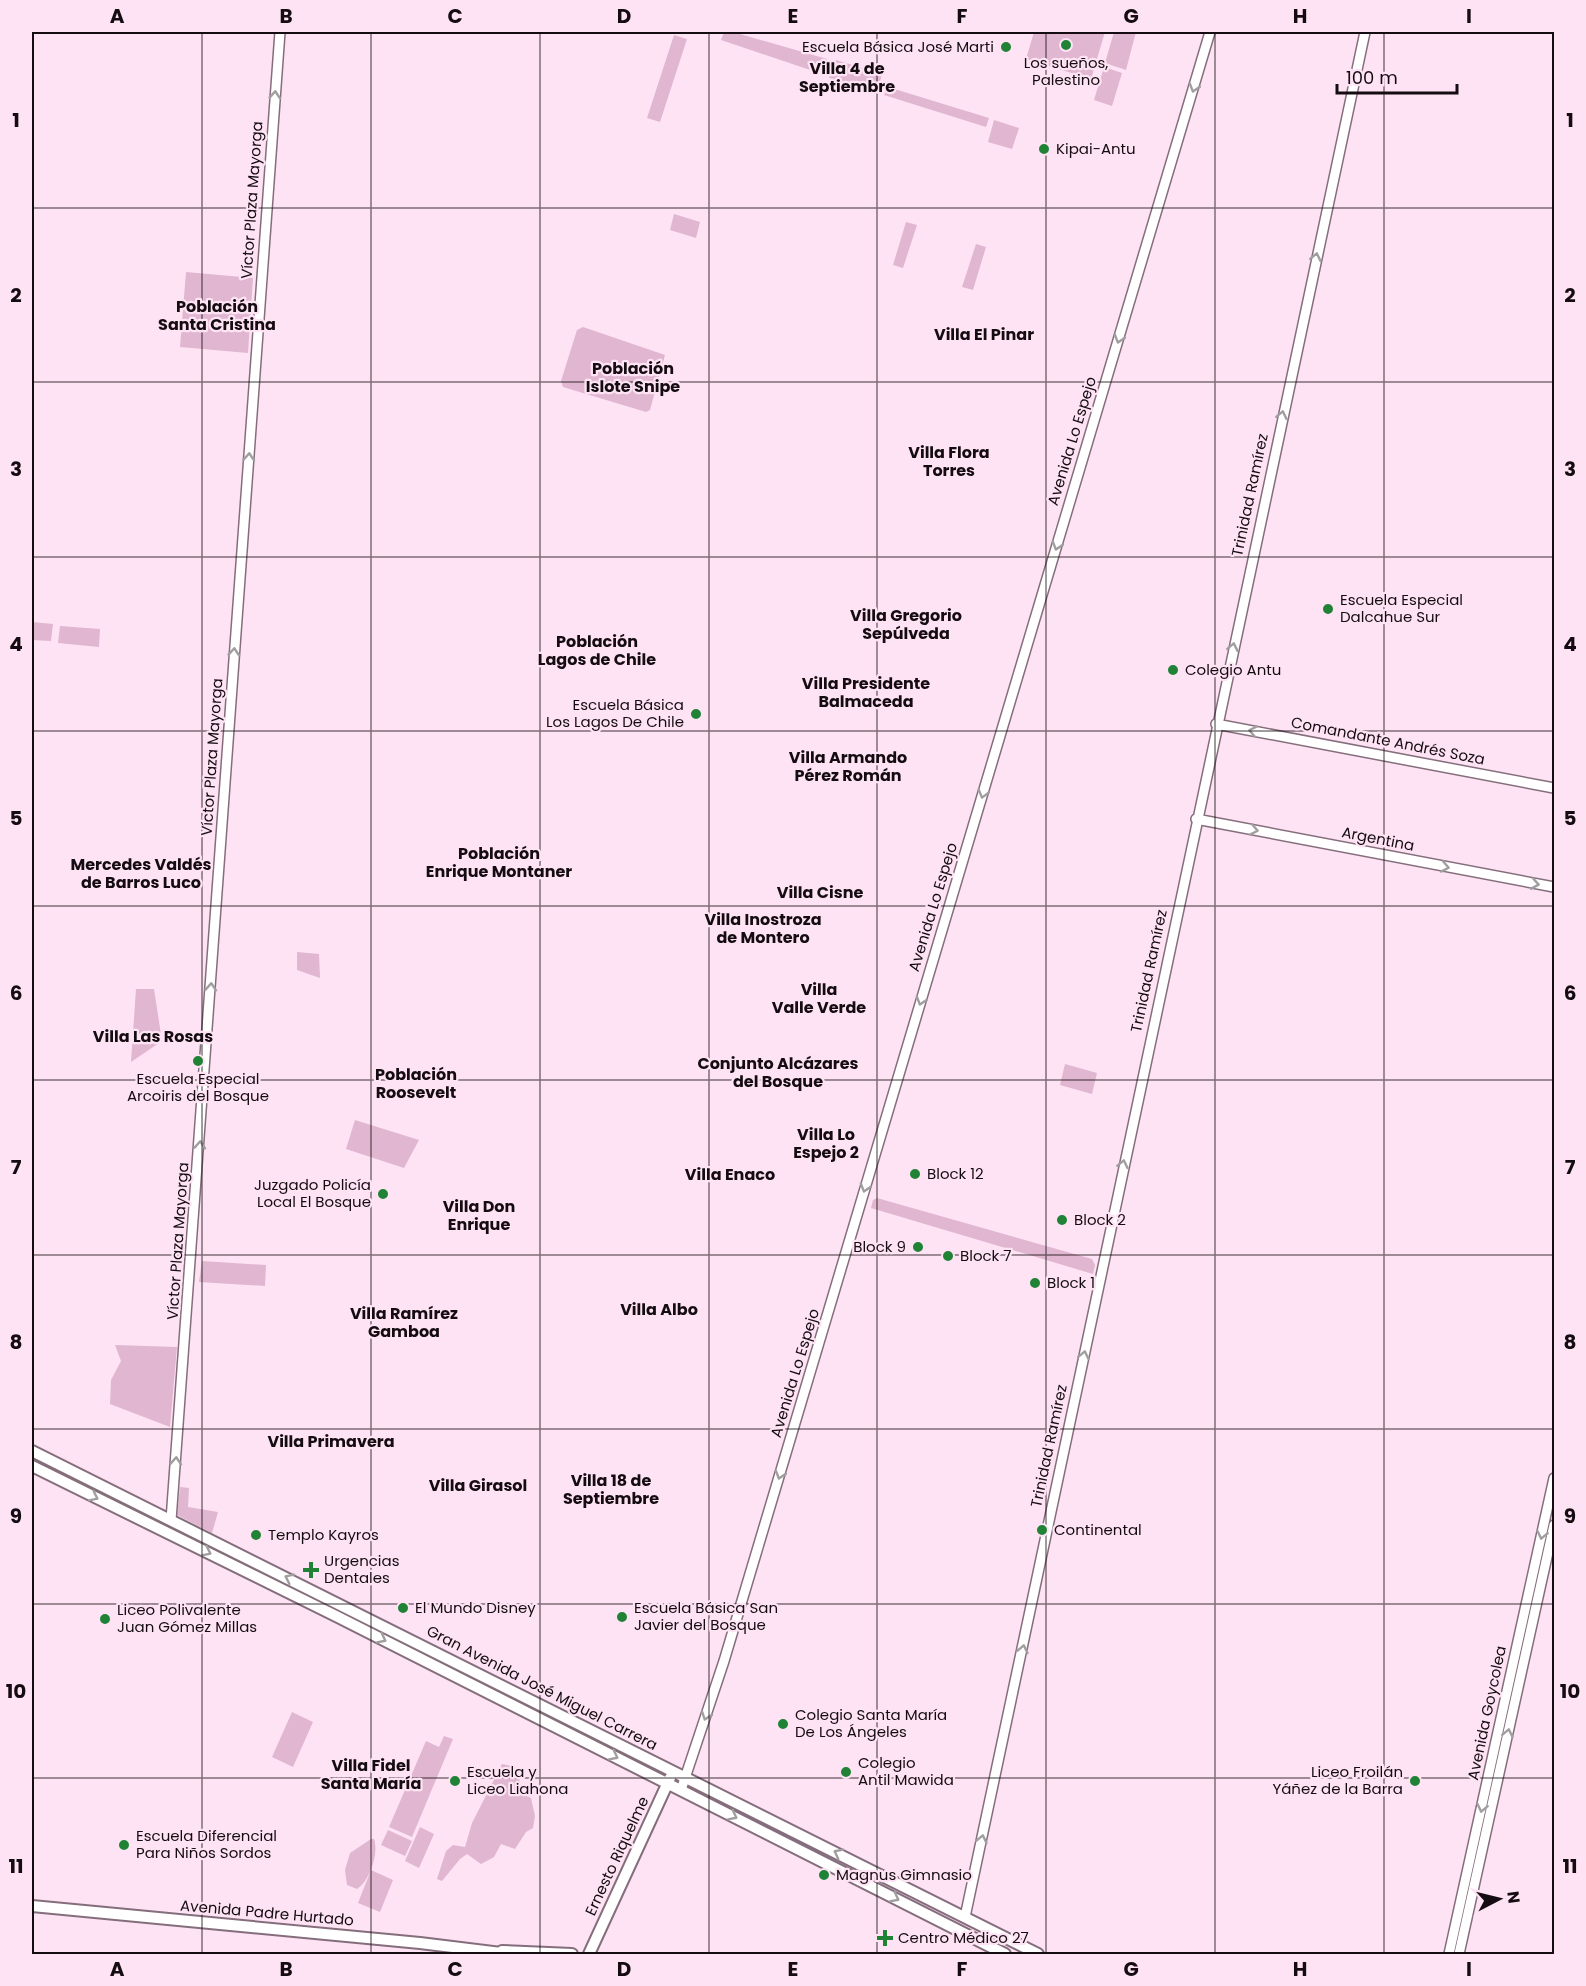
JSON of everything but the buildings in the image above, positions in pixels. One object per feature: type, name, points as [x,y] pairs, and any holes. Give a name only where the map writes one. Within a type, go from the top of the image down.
[{"type":"main road","name":"Víctor Plaza Mayorga","points":[[171,1520],[280,32]]},
{"type":"main road","name":"Avenida Lo Espejo","points":[[681,1790],[724,1661],[1210,32]]},
{"type":"main road","name":"Trinidad Ramírez","points":[[965,1917],[1216,724],[1365,32]]},
{"type":"main road","name":"Comandante Andrés Soza","points":[[1216,724],[1554,788]]},
{"type":"main road","name":"Argentina","points":[[1196,819],[1554,887]]},
{"type":"main road","name":"Gran Avenida José Miguel Carrera","points":[[32,1451],[1038,1954]]},
{"type":"main road","name":"Gran Avenida José Miguel Carrera","points":[[32,1467],[668,1783],[1005,1954]]},
{"type":"main road","points":[[51,1476],[65,1467]]},
{"type":"main road","name":"Avenida Goycolea","points":[[1449,1954],[1554,1478]]},
{"type":"main road","points":[[155,1527],[171,1520]]},
{"type":"main road","name":"Avenida Goycolea","points":[[1459,1954],[1554,1525]]},
{"type":"main road","name":"Ernesto Riquelme","points":[[589,1954],[673,1771]]},
{"type":"main road","name":"Avenida Padre Hurtado","points":[[32,1906],[499,1952],[572,1954]]},
{"type":"main road","points":[[948,1924],[965,1917]]},
{"type":"main road","name":"Avenida Padre Hurtado","points":[[499,1952],[510,1954]]},
{"type":"shaded area","points":[[724,32],[733,32],[827,59],[822,74],[721,40]]},
{"type":"shaded area","name":"Los sueños, Palestino","points":[[1034,32],[1105,32],[1091,79],[1026,59]]},
{"type":"shaded area","points":[[1114,32],[1136,32],[1126,70],[1105,63]]},
{"type":"shaded area","points":[[674,35],[687,39],[660,122],[647,118]]},
{"type":"shaded area","points":[[836,60],[882,74],[877,92],[829,78]]},
{"type":"shaded area","points":[[1104,67],[1122,73],[1112,106],[1094,100]]},
{"type":"shaded area","points":[[888,87],[989,118],[986,127],[884,95]]},
{"type":"shaded area","points":[[994,120],[1019,128],[1012,149],[988,142]]},
{"type":"shaded area","points":[[674,214],[700,222],[696,238],[670,230]]},
{"type":"shaded area","points":[[906,222],[917,225],[903,268],[893,265]]},
{"type":"shaded area","points":[[976,244],[986,247],[973,290],[962,287]]},
{"type":"shaded area","points":[[186,272],[253,278],[248,353],[180,347]]},
{"type":"shaded area","points":[[583,327],[665,355],[650,410],[646,412],[563,387],[561,381],[577,330]]},
{"type":"shaded area","points":[[32,622],[53,624],[51,641],[32,640]]},
{"type":"shaded area","points":[[60,626],[100,629],[99,647],[58,643]]},
{"type":"shaded area","points":[[297,952],[319,954],[320,978],[297,970]]},
{"type":"shaded area","points":[[136,989],[154,989],[162,1041],[131,1062]]},
{"type":"shaded area","points":[[1065,1064],[1097,1073],[1092,1094],[1060,1085]]},
{"type":"shaded area","points":[[355,1120],[419,1140],[404,1168],[346,1149]]},
{"type":"shaded area","points":[[877,1198],[1092,1259],[1095,1265],[1093,1274],[871,1208],[873,1200]]},
{"type":"shaded area","points":[[202,1261],[266,1265],[265,1286],[199,1282]]},
{"type":"shaded area","points":[[115,1345],[177,1347],[170,1427],[110,1404],[111,1380],[121,1361]]},
{"type":"shaded area","points":[[180,1487],[189,1488],[188,1507],[218,1512],[212,1533],[177,1515]]},
{"type":"shaded area","points":[[292,1712],[313,1722],[293,1767],[272,1757]]},
{"type":"shaded area","points":[[444,1736],[453,1739],[412,1837],[389,1827],[426,1741],[439,1747]]},
{"type":"shaded area","points":[[502,1764],[516,1767],[523,1794],[531,1798],[535,1816],[533,1828],[526,1832],[515,1849],[501,1844],[494,1857],[481,1864],[467,1854],[442,1881],[437,1879],[446,1851],[453,1845],[465,1847],[472,1823]]},
{"type":"shaded area","points":[[420,1827],[434,1834],[419,1868],[405,1861]]},
{"type":"shaded area","points":[[388,1830],[412,1841],[405,1856],[381,1845]]},
{"type":"shaded area","points":[[374,1839],[375,1845],[374,1859],[366,1880],[357,1889],[347,1885],[345,1870],[350,1853]]},
{"type":"shaded area","points":[[371,1870],[393,1880],[380,1912],[358,1903]]},
{"type":"place","name":"Los sueños, Palestino","points":[[1066,45]]},
{"type":"place","name":"Escuela Básica José Marti","points":[[1006,47]]},
{"type":"place","name":"Kipai-Antu","points":[[1044,149]]},
{"type":"place","name":"Escuela Especial Dalcahue Sur","points":[[1328,609]]},
{"type":"place","name":"Colegio Antu","points":[[1173,670]]},
{"type":"place","name":"Escuela Básica Los Lagos De Chile","points":[[696,714]]},
{"type":"place","name":"Escuela Especial Arcoiris del Bosque","points":[[198,1061]]},
{"type":"place","name":"Block 12","points":[[915,1174]]},
{"type":"place","name":"Juzgado Policía Local El Bosque","points":[[383,1194]]},
{"type":"place","name":"Block 2","points":[[1062,1220]]},
{"type":"place","name":"Block 9","points":[[918,1247]]},
{"type":"place","name":"Block 7","points":[[948,1256]]},
{"type":"place","name":"Block 1","points":[[1035,1283]]},
{"type":"place","name":"Continental","points":[[1042,1530]]},
{"type":"place","name":"Templo Kayros","points":[[256,1535]]},
{"type":"place","name":"Urgencias Dentales","points":[[311,1570]]},
{"type":"place","name":"El Mundo Disney","points":[[403,1608]]},
{"type":"place","name":"Escuela Básica San Javier del Bosque","points":[[622,1617]]},
{"type":"place","name":"Liceo Polivalente Juan Gómez Millas","points":[[105,1619]]},
{"type":"place","name":"Colegio Santa María De Los Ángeles","points":[[783,1724]]},
{"type":"place","name":"Colegio Antil Mawida","points":[[846,1772]]},
{"type":"place","name":"Escuela y Liceo Liahona","points":[[455,1781]]},
{"type":"place","name":"Liceo Froilán Yáñez de la Barra","points":[[1415,1781]]},
{"type":"place","name":"Escuela Diferencial Para Niños Sordos","points":[[124,1845]]},
{"type":"place","name":"Magnus Gimnasio","points":[[824,1875]]},
{"type":"place","name":"Centro Médico 27","points":[[885,1938]]},
{"type":"district","name":"Villa 4 de Septiembre","points":[[847,77]]},
{"type":"district","name":"Población Santa Cristina","points":[[217,315]]},
{"type":"district","name":"Villa El Pinar","points":[[984,334]]},
{"type":"district","name":"Población Islote Snipe","points":[[633,377]]},
{"type":"district","name":"Villa Flora Torres","points":[[949,461]]},
{"type":"district","name":"Villa Gregorio Sepúlveda","points":[[906,624]]},
{"type":"district","name":"Población Lagos de Chile","points":[[597,650]]},
{"type":"district","name":"Villa Presidente Balmaceda","points":[[866,692]]},
{"type":"district","name":"Villa Armando Pérez Román","points":[[848,766]]},
{"type":"district","name":"Población Enrique Montaner","points":[[499,862]]},
{"type":"district","name":"Mercedes Valdés de Barros Luco","points":[[141,873]]},
{"type":"district","name":"Villa Cisne","points":[[820,892]]},
{"type":"district","name":"Villa Inostroza de Montero","points":[[763,928]]},
{"type":"district","name":"Villa Valle Verde","points":[[819,998]]},
{"type":"district","name":"Villa Las Rosas","points":[[153,1036]]},
{"type":"district","name":"Conjunto Alcázares del Bosque","points":[[778,1072]]},
{"type":"district","name":"Población Roosevelt","points":[[416,1083]]},
{"type":"district","name":"Villa Lo Espejo 2","points":[[826,1143]]},
{"type":"district","name":"Villa Enaco","points":[[730,1174]]},
{"type":"district","name":"Villa Don Enrique","points":[[479,1215]]},
{"type":"district","name":"Villa Albo","points":[[659,1309]]},
{"type":"district","name":"Villa Ramírez Gamboa","points":[[404,1322]]},
{"type":"district","name":"Villa Primavera","points":[[331,1441]]},
{"type":"district","name":"Villa Girasol","points":[[478,1485]]},
{"type":"district","name":"Villa 18 de Septiembre","points":[[611,1489]]},
{"type":"district","name":"Villa Fidel Santa María","points":[[371,1774]]}]
